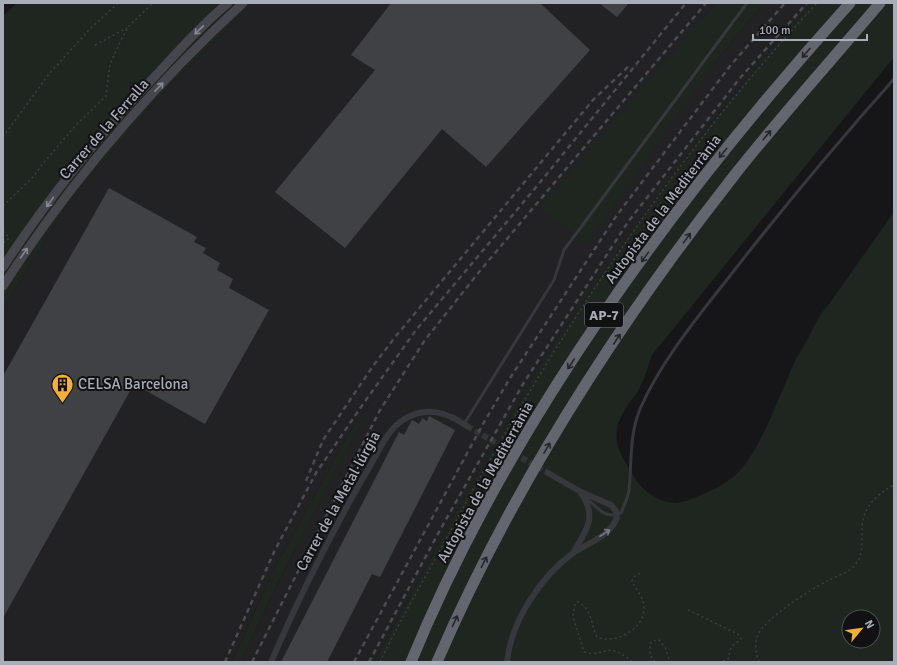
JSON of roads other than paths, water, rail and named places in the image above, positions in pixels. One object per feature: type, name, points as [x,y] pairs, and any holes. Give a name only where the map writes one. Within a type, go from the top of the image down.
[{"type":"highway","name":"Autopista de la Mediterrània","points":[[411,662],[444,589],[485,509],[535,421],[588,339],[628,280],[714,164],[782,80],[850,3]]},
{"type":"highway","name":"AP-7","points":[[437,662],[466,597],[520,494],[549,444],[631,316],[664,269],[764,138],[880,3]]},
{"type":"street","name":"Carrer de la Ferralla","points":[[3,267],[89,151],[188,40],[228,3]]},
{"type":"street","name":"Carrer de la Ferralla","points":[[3,286],[73,185],[151,95],[206,38],[243,3]]},
{"type":"street","name":"Carrer de la Metal·lúrgia","points":[[271,662],[287,625],[346,507],[390,432],[402,420],[409,416],[428,411],[438,411],[466,425]]},
{"type":"street","points":[[548,473],[581,492],[611,505],[617,515],[616,522],[609,531],[572,554]]},
{"type":"street","points":[[507,662],[516,628],[524,611],[534,595],[572,554],[589,525],[589,510],[586,499],[581,492]]},
{"type":"lane","points":[[466,425],[554,280],[564,250],[747,3]]},
{"type":"lane","points":[[586,499],[606,515],[611,516],[621,513],[629,490],[632,434],[640,410],[658,375],[703,310],[754,245],[856,122],[894,79]]},
{"type":"tunnel","points":[[467,426],[548,473]]},
{"type":"railway","points":[[225,662],[274,552],[316,473],[361,407],[416,330],[537,186],[686,3]]},
{"type":"railway","points":[[252,662],[380,410],[425,340],[479,272],[706,3]]},
{"type":"railway","points":[[354,662],[483,424],[510,378],[617,215],[730,66],[785,3]]},
{"type":"railway","points":[[369,662],[440,530],[523,384],[628,222],[740,78],[807,3]]},
{"type":"railway","points":[[306,481],[323,440],[373,366],[396,336],[593,100],[630,65]]},
{"type":"place","name":"CELSA Barcelona","points":[[63,404]]}]
